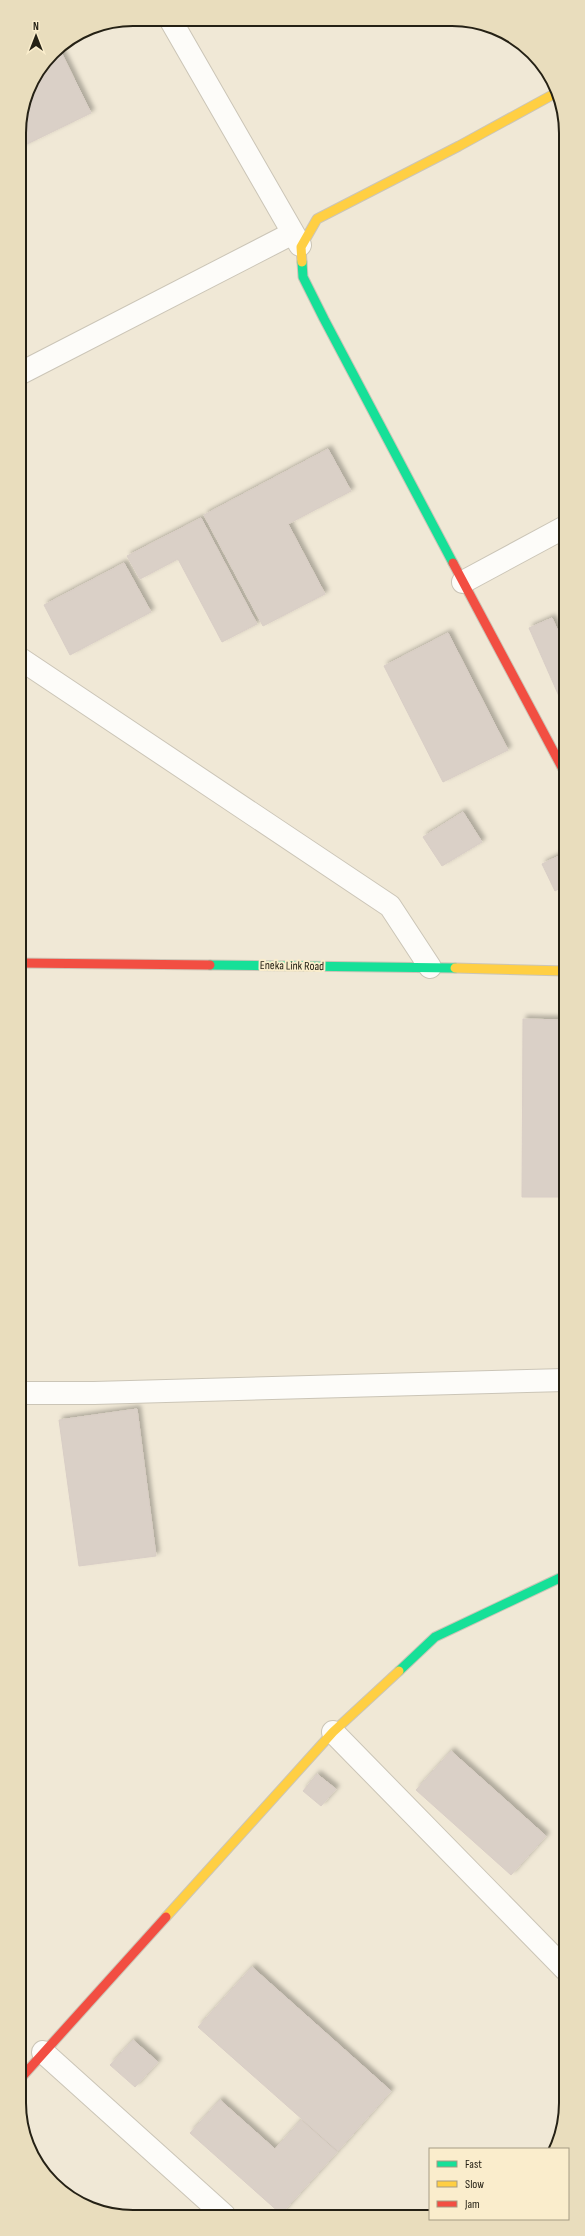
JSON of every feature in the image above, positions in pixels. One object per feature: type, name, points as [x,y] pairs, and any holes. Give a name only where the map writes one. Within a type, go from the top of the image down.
[{"type":"street","points":[[174,26],[297,240],[303,277],[559,762]]},
{"type":"street","points":[[26,371],[297,240],[317,219],[459,146],[552,95]]},
{"type":"street","points":[[463,582],[559,530]]},
{"type":"street","points":[[26,663],[390,906],[430,967]]},
{"type":"street","name":"Eneka Link Road","points":[[26,963],[430,967],[559,971]]},
{"type":"street","points":[[26,1393],[94,1393],[559,1380]]},
{"type":"street","points":[[26,2072],[42,2052],[333,1732],[435,1637],[559,1578]]},
{"type":"street","points":[[333,1732],[559,1963]]},
{"type":"street","points":[[42,2052],[218,2210]]},
{"type":"building","points":[[61,53],[91,113],[26,145],[28,112],[34,92],[44,73]]},
{"type":"building","points":[[328,449],[351,491],[288,524],[325,594],[263,626],[204,515]]},
{"type":"building","points":[[201,518],[257,624],[222,642],[178,559],[140,579],[127,556]]},
{"type":"building","points":[[124,563],[151,612],[70,655],[44,605]]},
{"type":"building","points":[[552,618],[559,633],[559,696],[529,628]]},
{"type":"building","points":[[448,633],[508,750],[443,782],[384,666]]},
{"type":"building","points":[[463,812],[482,842],[442,866],[423,837]]},
{"type":"building","points":[[559,856],[559,889],[555,891],[542,864]]},
{"type":"building","points":[[523,1019],[559,1020],[559,1197],[522,1197]]},
{"type":"building","points":[[137,1409],[156,1556],[79,1566],[59,1420]]},
{"type":"building","points":[[451,1751],[546,1836],[511,1875],[416,1790]]},
{"type":"building","points":[[317,1774],[336,1789],[321,1806],[303,1791]]},
{"type":"building","points":[[252,1967],[391,2091],[338,2151],[198,2027]]},
{"type":"building","points":[[133,2040],[158,2062],[135,2087],[110,2065]]},
{"type":"building","points":[[220,2100],[275,2149],[301,2120],[337,2152],[285,2210],[277,2210],[190,2133]]},
{"type":"traffic: fast","points":[[302,262],[303,277],[324,319],[453,563]]},
{"type":"traffic: fast","points":[[210,965],[455,968]]},
{"type":"traffic: fast","points":[[399,1671],[435,1637],[559,1578]]},
{"type":"traffic: slow","points":[[302,262],[301,247],[317,219],[459,146],[552,95]]},
{"type":"traffic: slow","points":[[455,968],[559,971]]},
{"type":"traffic: slow","points":[[166,1917],[333,1732],[399,1671]]},
{"type":"traffic: jam","points":[[453,563],[559,762]]},
{"type":"traffic: jam","points":[[26,963],[210,965]]},
{"type":"traffic: jam","points":[[26,2072],[166,1917]]}]
